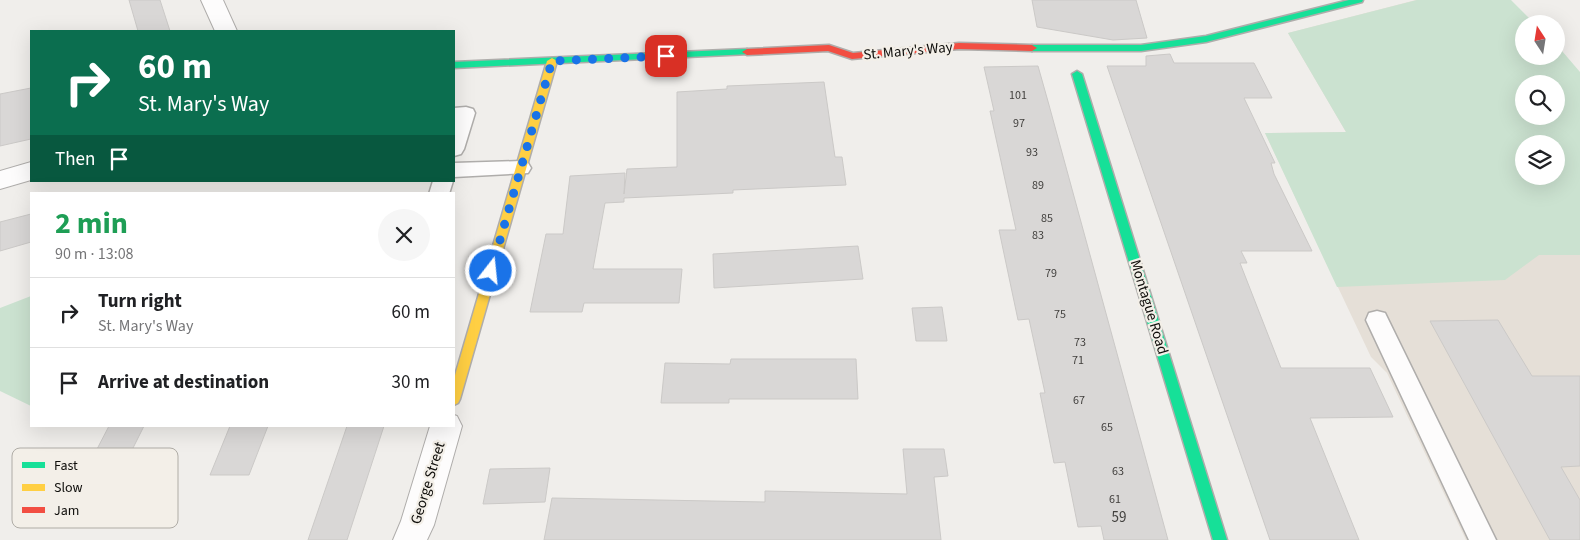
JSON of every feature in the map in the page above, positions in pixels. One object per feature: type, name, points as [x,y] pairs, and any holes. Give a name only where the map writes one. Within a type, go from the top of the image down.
[{"type":"street","points":[[212,0],[226,30]]},
{"type":"street","name":"St. Mary's Way","points":[[455,65],[823,48],[852,56],[959,46],[1070,49],[1141,48],[1206,39],[1359,0]]},
{"type":"street","points":[[455,396],[552,61]]},
{"type":"street","name":"Montague Road","points":[[1077,74],[1220,540]]},
{"type":"street","points":[[0,180],[30,171]]},
{"type":"street","name":"George Street","points":[[410,540],[417,524],[446,427]]},
{"type":"lane","points":[[455,114],[466,113],[455,147]]},
{"type":"lane","points":[[455,170],[521,168]]},
{"type":"lane","points":[[1377,320],[1482,540]]},
{"type":"shaded area","points":[[1416,0],[1504,0],[1516,15],[1515,65],[1565,64],[1580,77],[1580,540],[1466,540],[1387,373],[1371,357],[1265,133],[1346,132],[1288,33]]},
{"type":"green space","points":[[1417,0],[1511,0],[1526,15],[1515,15],[1515,65],[1565,65],[1565,54],[1580,72],[1580,255],[1539,255],[1505,280],[1337,287],[1265,133],[1346,132],[1288,33]]},
{"type":"green space","points":[[30,296],[30,406],[0,391],[0,308]]},
{"type":"building","points":[[129,0],[160,0],[170,30],[138,30]]},
{"type":"building","points":[[1032,0],[1136,0],[1147,38],[1113,40],[1037,27]]},
{"type":"building","points":[[1170,54],[1174,63],[1254,63],[1272,98],[1244,98],[1275,163],[1271,163],[1274,174],[1312,251],[1241,251],[1247,263],[1240,263],[1281,368],[1370,368],[1393,417],[1310,418],[1359,540],[1270,540],[1107,66],[1146,66],[1146,56]]},
{"type":"building","points":[[1038,66],[1168,540],[1104,540],[1101,526],[1078,527],[1065,462],[1054,463],[1040,393],[1045,393],[1029,319],[1018,320],[999,230],[1016,230],[990,111],[994,111],[984,67]]},
{"type":"building","points":[[824,82],[835,157],[842,157],[846,185],[733,190],[733,193],[624,198],[624,202],[605,203],[593,269],[682,269],[679,303],[584,303],[582,312],[530,312],[546,234],[563,234],[570,176],[625,173],[624,194],[627,169],[677,167],[677,92],[727,89],[727,86]]},
{"type":"building","points":[[30,88],[30,139],[0,146],[0,94]]},
{"type":"building","points":[[30,214],[30,242],[0,251],[0,222]]},
{"type":"building","points":[[858,246],[863,279],[714,288],[713,254]]},
{"type":"building","points":[[942,307],[947,341],[916,341],[912,308]]},
{"type":"building","points":[[1498,320],[1532,376],[1580,376],[1580,466],[1561,467],[1580,500],[1580,540],[1550,540],[1430,321]]},
{"type":"building","points":[[731,359],[856,359],[858,399],[729,399],[729,403],[661,403],[665,363],[730,364]]},
{"type":"building","points":[[108,427],[144,427],[133,448],[98,448]]},
{"type":"building","points":[[230,427],[268,427],[249,475],[210,475]]},
{"type":"building","points":[[347,427],[384,427],[347,540],[308,540]]},
{"type":"building","points":[[903,449],[944,449],[948,476],[934,477],[941,540],[544,540],[552,498],[765,502],[765,491],[907,494]]},
{"type":"building","points":[[550,468],[545,502],[483,504],[490,469]]},
{"type":"traffic: fast","points":[[1032,48],[1141,48],[1206,39],[1359,0]]},
{"type":"traffic: fast","points":[[455,65],[747,52]]},
{"type":"traffic: fast","points":[[1077,74],[1220,540]]},
{"type":"traffic: slow","points":[[455,396],[552,61]]},
{"type":"traffic: jam","points":[[747,52],[829,48],[852,56],[959,46],[1032,48]]},
{"type":"route","points":[[491,271],[552,61],[666,56]]}]
